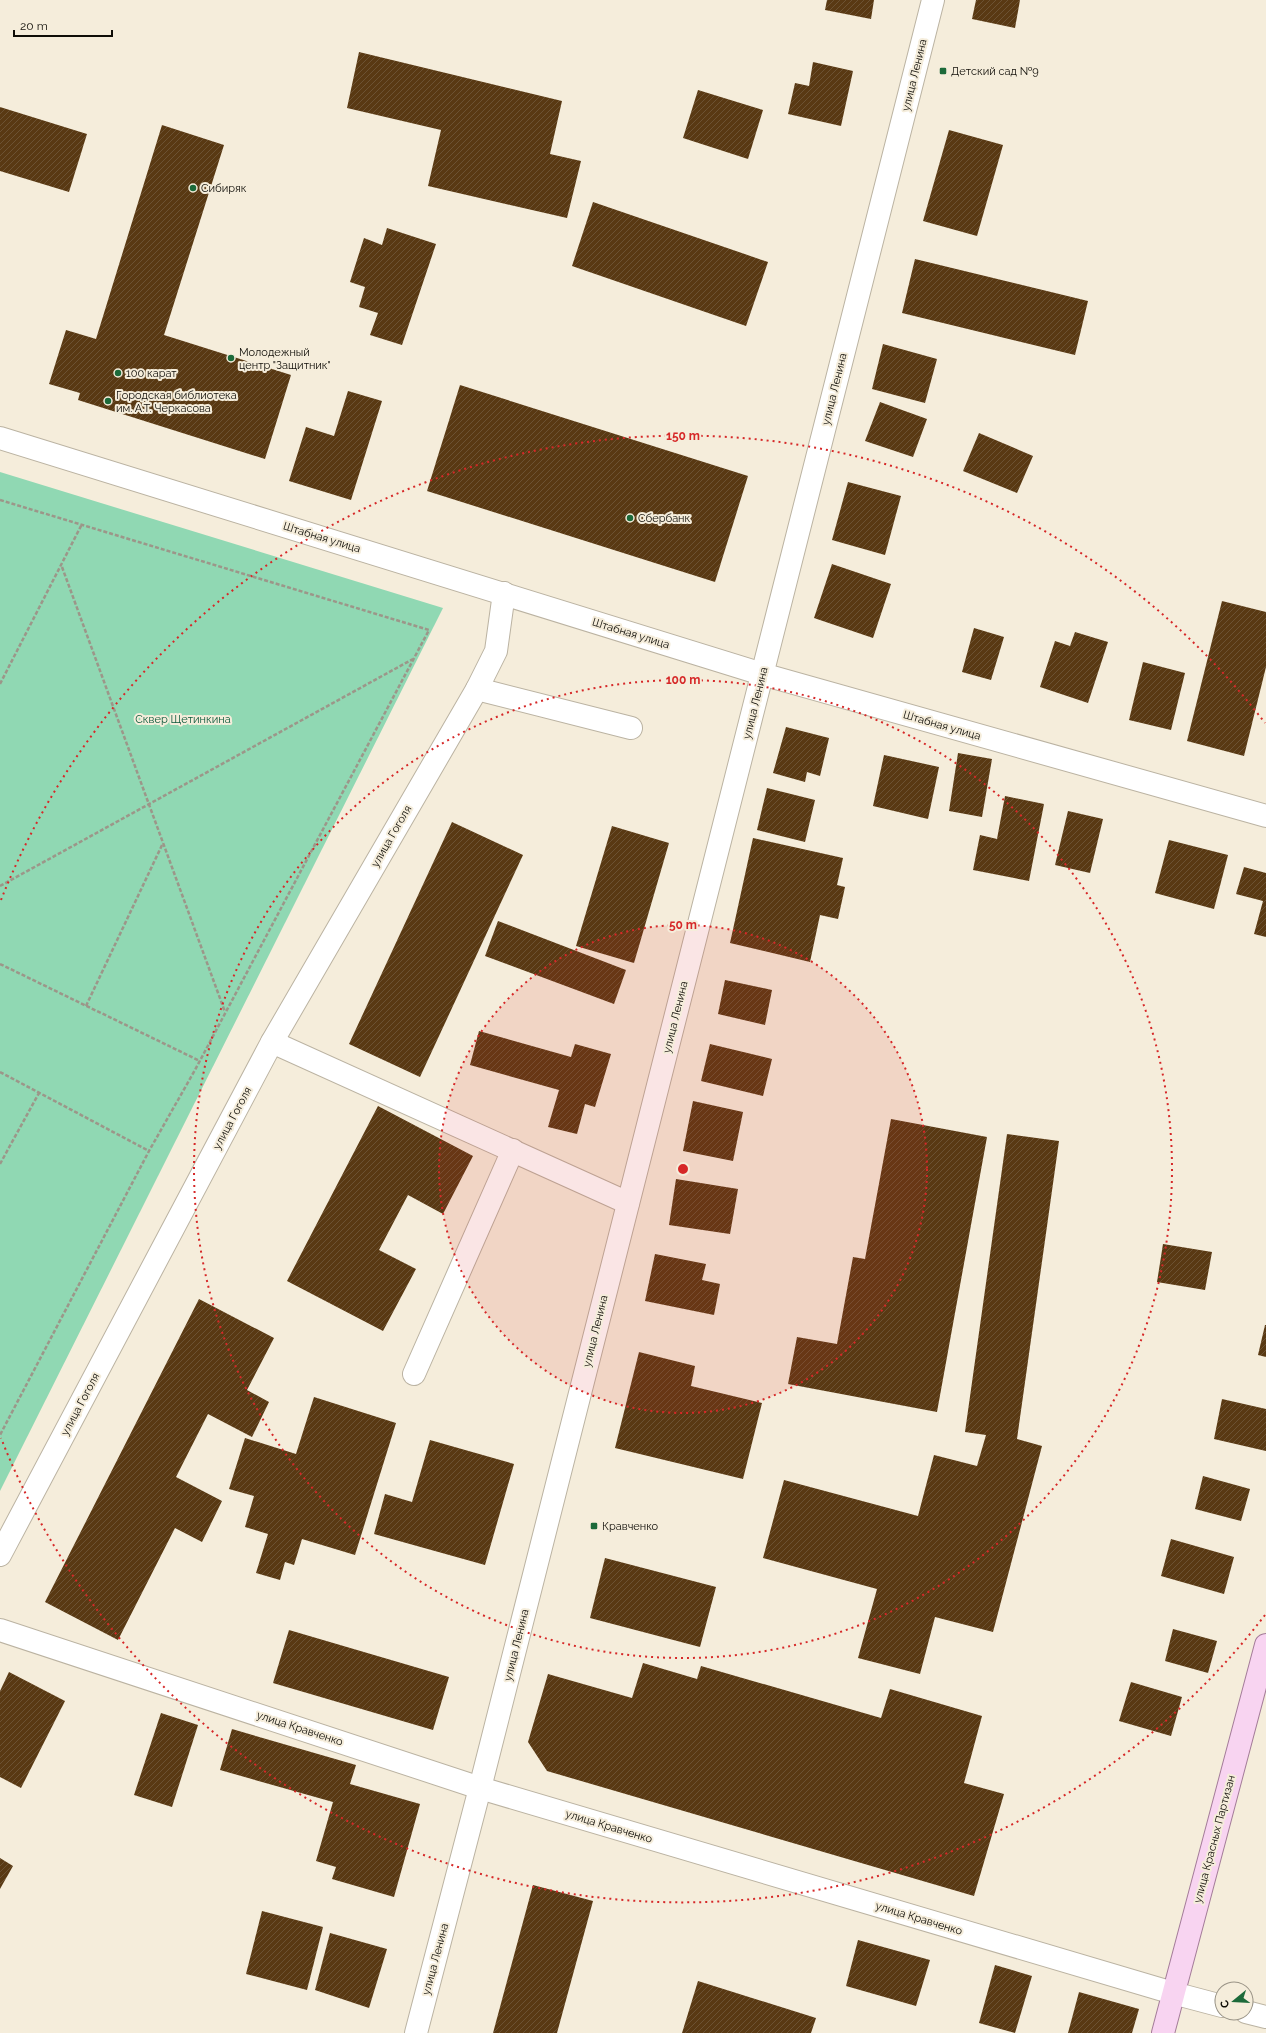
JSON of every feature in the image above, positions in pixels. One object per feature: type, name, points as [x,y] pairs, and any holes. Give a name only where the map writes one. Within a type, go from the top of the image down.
[{"type":"main road","name":"улица Красных Партизан","points":[[1163,2033],[1266,1645]]},
{"type":"street","name":"улица Ленина","points":[[416,2033],[480,1788],[933,0]]},
{"type":"street","name":"Штабная улица","points":[[0,438],[762,674],[1266,816]]},
{"type":"street","name":"улица Гоголя","points":[[0,1555],[272,1042],[477,689],[496,651],[504,593]]},
{"type":"street","points":[[477,689],[631,728]]},
{"type":"street","points":[[272,1042],[628,1202]]},
{"type":"street","points":[[414,1374],[513,1150]]},
{"type":"street","name":"улица Кравченко","points":[[0,1630],[480,1788],[1214,2004]]},
{"type":"street","points":[[1254,2014],[1266,2017]]},
{"type":"path","points":[[0,500],[429,630],[200,1061],[149,1151],[0,1435]]},
{"type":"path","points":[[0,684],[62,567],[82,524]]},
{"type":"path","points":[[62,567],[225,1013]]},
{"type":"path","points":[[0,886],[414,658]]},
{"type":"path","points":[[86,1006],[163,843]]},
{"type":"path","points":[[0,964],[200,1061]]},
{"type":"path","points":[[0,1072],[149,1151]]},
{"type":"path","points":[[0,1164],[39,1093]]},
{"type":"green space","name":"Сквер Щетинкина","points":[[0,472],[443,608],[0,1491]]},
{"type":"building","points":[[827,0],[874,0],[871,19],[825,10]]},
{"type":"building","points":[[976,0],[1020,0],[1015,28],[972,19]]},
{"type":"building","points":[[359,52],[562,101],[550,154],[581,161],[567,218],[428,186],[441,130],[347,108]]},
{"type":"building","points":[[813,62],[853,71],[841,126],[788,114],[795,83],[809,86]]},
{"type":"building","points":[[698,90],[763,110],[748,159],[683,138]]},
{"type":"building","points":[[0,107],[87,134],[69,192],[0,171]]},
{"type":"building","points":[[162,125],[224,145],[164,335],[291,375],[265,459],[78,400],[80,393],[49,384],[66,330],[96,339]]},
{"type":"building","points":[[949,130],[1003,145],[977,236],[923,221]]},
{"type":"building","points":[[593,202],[768,262],[746,326],[572,266]]},
{"type":"building","points":[[387,228],[436,244],[402,345],[370,335],[378,313],[359,307],[365,287],[350,282],[364,238],[382,245]]},
{"type":"building","points":[[915,259],[1088,301],[1075,355],[902,313]]},
{"type":"building","points":[[883,344],[937,359],[925,403],[872,389]]},
{"type":"building","points":[[460,385],[748,476],[715,582],[427,491]]},
{"type":"building","points":[[348,391],[382,401],[351,500],[289,481],[306,427],[334,436]]},
{"type":"building","points":[[880,402],[927,419],[913,457],[865,441]]},
{"type":"building","points":[[979,433],[1033,456],[1017,493],[963,471]]},
{"type":"building","points":[[848,482],[901,496],[885,555],[832,540]]},
{"type":"building","points":[[832,564],[891,584],[873,638],[814,618]]},
{"type":"building","points":[[1222,601],[1266,612],[1266,667],[1244,756],[1187,741]]},
{"type":"building","points":[[974,628],[1004,637],[991,680],[962,672]]},
{"type":"building","points":[[1075,632],[1108,642],[1088,703],[1040,687],[1055,641],[1070,646]]},
{"type":"building","points":[[1143,662],[1185,673],[1171,730],[1129,720]]},
{"type":"building","points":[[786,727],[829,738],[820,776],[807,772],[805,782],[773,773]]},
{"type":"building","points":[[958,753],[992,759],[982,817],[949,811]]},
{"type":"building","points":[[884,755],[939,767],[928,819],[873,806]]},
{"type":"building","points":[[767,788],[815,800],[805,842],[757,830]]},
{"type":"building","points":[[1005,796],[1044,804],[1029,881],[973,870],[980,835],[997,839]]},
{"type":"building","points":[[1068,811],[1103,819],[1090,873],[1055,865]]},
{"type":"building","points":[[452,822],[523,855],[420,1077],[349,1044]]},
{"type":"building","points":[[612,826],[669,843],[634,963],[576,946]]},
{"type":"building","points":[[753,838],[843,858],[837,885],[845,887],[838,919],[820,915],[810,962],[730,943]]},
{"type":"building","points":[[1169,840],[1228,855],[1214,909],[1155,893]]},
{"type":"building","points":[[1244,867],[1266,873],[1266,937],[1254,934],[1263,901],[1236,894]]},
{"type":"building","points":[[498,921],[626,970],[614,1004],[485,956]]},
{"type":"building","points":[[725,980],[772,990],[765,1025],[718,1014]]},
{"type":"building","points":[[479,1031],[571,1057],[575,1044],[611,1054],[595,1107],[585,1104],[577,1134],[548,1127],[559,1090],[470,1065]]},
{"type":"building","points":[[710,1044],[772,1059],[763,1096],[701,1081]]},
{"type":"building","points":[[693,1101],[743,1112],[733,1161],[683,1151]]},
{"type":"building","points":[[378,1106],[473,1156],[443,1214],[408,1195],[379,1250],[416,1269],[383,1331],[287,1281]]},
{"type":"building","points":[[891,1119],[987,1137],[937,1412],[788,1384],[797,1337],[837,1344],[853,1257],[865,1259]]},
{"type":"building","points":[[1007,1134],[1059,1141],[1017,1439],[1042,1446],[993,1632],[935,1617],[920,1674],[858,1658],[877,1589],[763,1558],[784,1480],[918,1516],[934,1455],[977,1466],[986,1435],[965,1432]]},
{"type":"building","points":[[676,1179],[738,1189],[730,1234],[669,1225]]},
{"type":"building","points":[[1163,1244],[1212,1252],[1205,1290],[1157,1282]]},
{"type":"building","points":[[655,1254],[706,1264],[702,1280],[720,1284],[714,1315],[645,1301]]},
{"type":"building","points":[[199,1299],[274,1338],[247,1390],[269,1402],[252,1437],[208,1414],[176,1477],[222,1501],[202,1542],[175,1528],[118,1640],[45,1602]]},
{"type":"building","points":[[1266,1325],[1266,1357],[1258,1355]]},
{"type":"building","points":[[639,1352],[695,1366],[691,1386],[762,1403],[743,1479],[615,1448]]},
{"type":"building","points":[[314,1397],[396,1423],[355,1555],[302,1539],[294,1565],[285,1562],[280,1580],[256,1573],[268,1534],[245,1527],[254,1496],[229,1489],[245,1438],[296,1454]]},
{"type":"building","points":[[1222,1399],[1266,1409],[1266,1451],[1214,1439]]},
{"type":"building","points":[[430,1440],[514,1464],[485,1565],[374,1534],[385,1494],[412,1502]]},
{"type":"building","points":[[1203,1476],[1250,1489],[1241,1521],[1195,1509]]},
{"type":"building","points":[[1171,1539],[1234,1557],[1224,1594],[1161,1576]]},
{"type":"building","points":[[605,1558],[716,1587],[700,1647],[590,1618]]},
{"type":"building","points":[[1173,1629],[1217,1641],[1208,1673],[1165,1661]]},
{"type":"building","points":[[289,1630],[449,1677],[433,1730],[273,1683]]},
{"type":"building","points":[[643,1663],[697,1679],[701,1666],[881,1718],[890,1689],[982,1716],[964,1783],[1004,1794],[974,1896],[547,1771],[528,1742],[548,1674],[632,1698]]},
{"type":"building","points":[[9,1672],[65,1701],[21,1788],[0,1777],[0,1691]]},
{"type":"building","points":[[1131,1682],[1182,1697],[1171,1736],[1119,1721]]},
{"type":"building","points":[[161,1713],[198,1725],[172,1807],[134,1795]]},
{"type":"building","points":[[232,1729],[356,1765],[350,1784],[420,1804],[394,1897],[332,1879],[336,1867],[316,1861],[333,1802],[220,1770]]},
{"type":"building","points":[[0,1858],[13,1866],[0,1889]]},
{"type":"building","points":[[533,1885],[593,1901],[557,2033],[493,2033]]},
{"type":"building","points":[[262,1911],[323,1927],[307,1990],[246,1974]]},
{"type":"building","points":[[330,1933],[387,1949],[369,2008],[315,1990]]},
{"type":"building","points":[[858,1940],[930,1960],[916,2006],[846,1986]]},
{"type":"building","points":[[995,1965],[1032,1976],[1015,2033],[979,2023]]},
{"type":"building","points":[[698,1981],[816,2018],[811,2033],[682,2033]]},
{"type":"building","points":[[1079,1992],[1139,2009],[1132,2033],[1068,2033]]},
{"type":"place","name":"Детский сад №9","points":[[943,71]]},
{"type":"place","name":"Сибиряк","points":[[193,188]]},
{"type":"place","name":"Молодежный центр \"Защитник\"","points":[[231,358]]},
{"type":"place","name":"100 карат","points":[[118,373]]},
{"type":"place","name":"Городская библиотека им. А.Т. Черкасова","points":[[108,401]]},
{"type":"place","name":"Сбербанк","points":[[630,518]]},
{"type":"place","name":"Кравченко","points":[[594,1526]]}]
